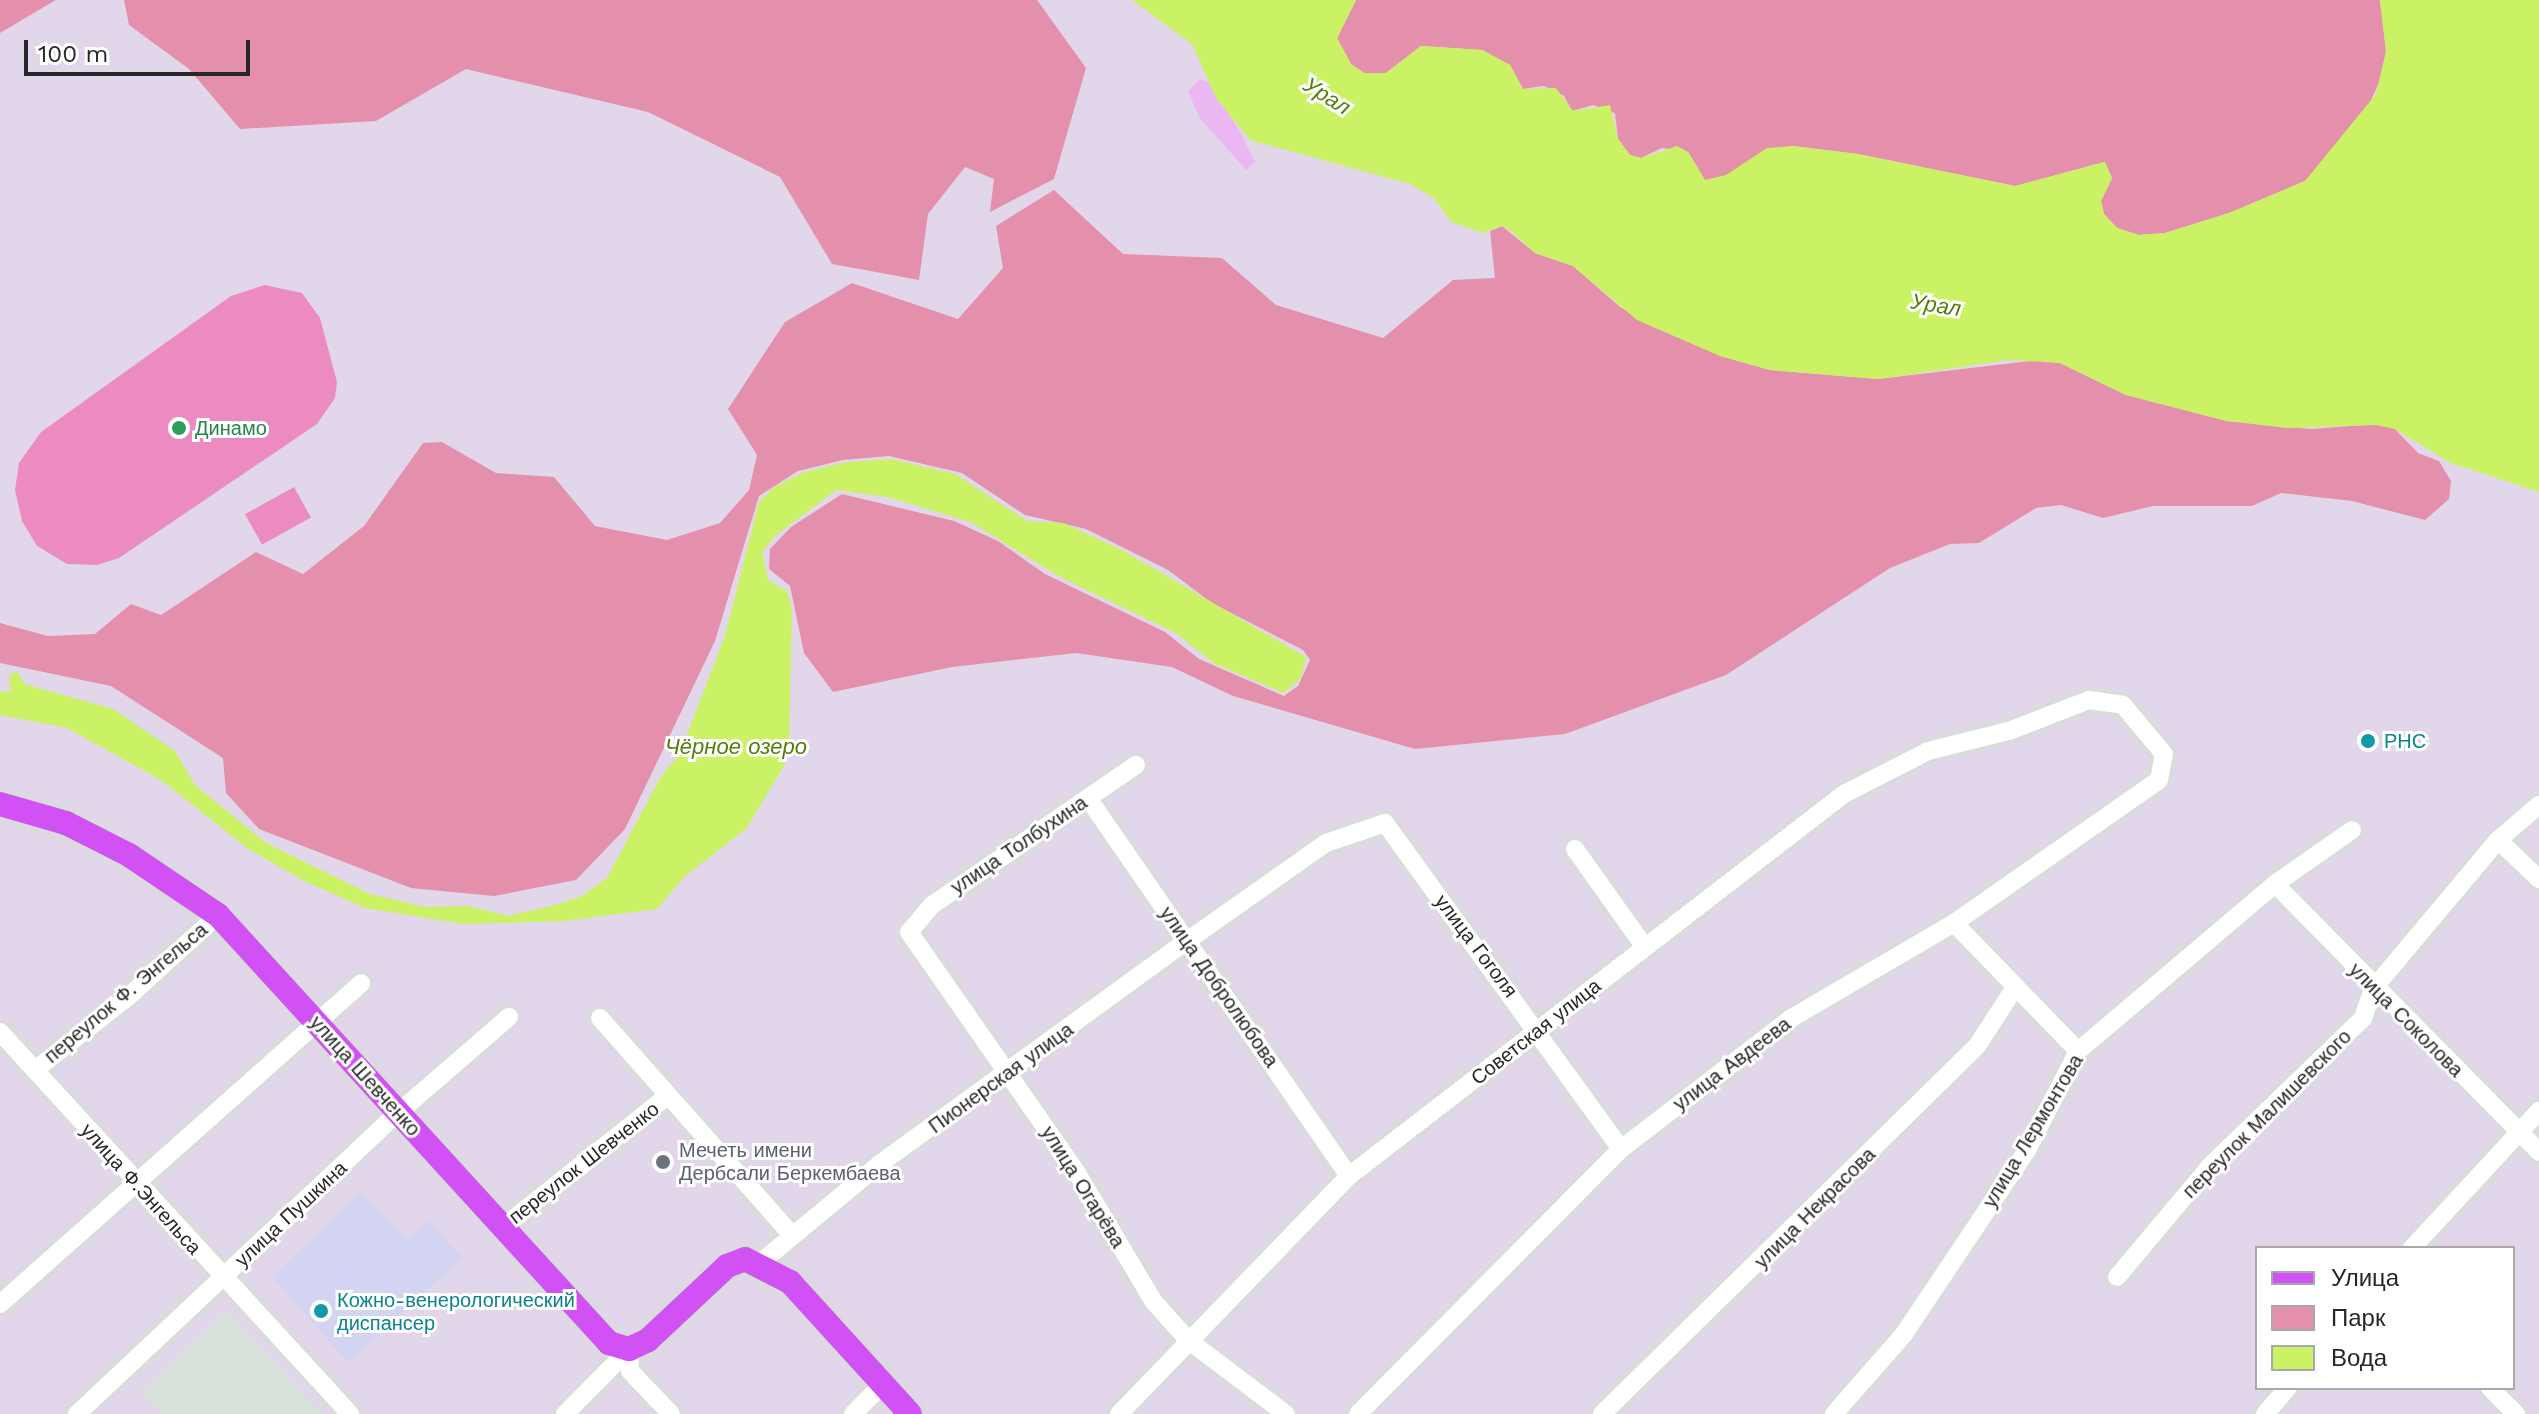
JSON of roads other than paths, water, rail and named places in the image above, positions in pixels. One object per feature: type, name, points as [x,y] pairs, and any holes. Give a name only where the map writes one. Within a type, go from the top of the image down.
[{"type":"main road","name":"улица Шевченко","points":[[0,804],[79,829],[170,880],[218,915],[609,1343],[629,1349]]},
{"type":"main road","points":[[629,1349],[648,1340],[727,1266],[745,1259],[760,1263],[790,1282],[910,1414]]},
{"type":"street","name":"Советская улица","points":[[1119,1414],[1349,1176],[1844,794],[1928,751],[2009,731],[2089,700],[2123,705],[2164,754],[2159,780]]},
{"type":"street","name":"улица Толбухина","points":[[909,932],[932,905],[1136,765]]},
{"type":"street","name":"улица Авдеева","points":[[1358,1414],[1621,1149],[1790,1019],[1954,923],[2159,780]]},
{"type":"street","name":"улица Добролюбова","points":[[1088,798],[1349,1176]]},
{"type":"street","name":"переулок Малишевского","points":[[2117,1277],[2210,1166],[2363,1018],[2373,989],[2498,840],[2539,805]]},
{"type":"street","name":"Пионерская улица","points":[[760,1263],[791,1234],[1187,941],[1326,843],[1385,823]]},
{"type":"street","name":"улица Гоголя","points":[[1385,823],[1540,1031],[1621,1149]]},
{"type":"street","name":"улица Лермонтова","points":[[1834,1414],[1913,1321],[2027,1150],[2078,1051],[2275,884],[2352,830]]},
{"type":"street","points":[[2498,840],[2539,879]]},
{"type":"street","points":[[1575,849],[1644,946]]},
{"type":"street","name":"улица Соколова","points":[[2275,884],[2373,989],[2539,1152]]},
{"type":"street","name":"переулок Ф. Энгельса","points":[[35,1070],[129,996],[218,915]]},
{"type":"street","points":[[1954,923],[2014,989],[2078,1051]]},
{"type":"street","name":"улица Огарёва","points":[[909,932],[1011,1073],[1154,1302],[1188,1340],[1286,1414]]},
{"type":"street","points":[[0,1304],[361,983]]},
{"type":"street","name":"улица Некрасова","points":[[1602,1414],[1717,1306],[1977,1046],[2014,989]]},
{"type":"street","name":"улица Пушкина","points":[[77,1414],[398,1113],[509,1017]]},
{"type":"street","points":[[600,1018],[666,1097],[791,1234]]},
{"type":"street","name":"улица Ф.Энгельса","points":[[0,1032],[134,1182],[350,1414]]},
{"type":"street","name":"переулок Шевченко","points":[[502,1228],[666,1097]]},
{"type":"street","points":[[2414,1246],[2539,1111]]},
{"type":"street","points":[[565,1414],[629,1349]]},
{"type":"street","points":[[629,1349],[630,1371],[671,1414]]},
{"type":"street","points":[[853,1414],[882,1385]]},
{"type":"street","points":[[2265,1414],[2286,1390]]},
{"type":"street","points":[[2492,1390],[2516,1414]]},
{"type":"water","name":"Урал","points":[[1132,0],[1356,0],[1337,38],[1351,64],[1364,73],[1386,73],[1421,46],[1482,50],[1510,65],[1523,89],[1556,88],[1573,111],[1610,105],[1618,139],[1630,155],[1641,158],[1677,146],[1688,152],[1705,180],[1726,175],[1767,148],[1793,146],[1858,154],[2015,186],[2105,162],[2112,178],[2101,201],[2104,214],[2117,228],[2139,235],[2165,233],[2229,213],[2305,181],[2376,94],[2386,51],[2380,0],[2539,0],[2539,492],[2451,463],[2395,429],[2376,425],[2287,428],[2227,421],[2126,395],[2060,363],[2009,360],[1878,379],[1770,370],[1720,356],[1637,320],[1573,266],[1535,253],[1510,230],[1501,226],[1483,233],[1451,222],[1434,198],[1410,184],[1250,140],[1216,98],[1192,44]]},
{"type":"water","name":"Чёрное озеро","points":[[891,459],[955,474],[1027,521],[1064,523],[1122,550],[1306,657],[1301,678],[1284,693],[1215,664],[1176,633],[1062,578],[970,522],[888,497],[836,490],[775,536],[762,552],[768,580],[787,591],[792,611],[789,744],[784,766],[746,829],[685,876],[657,909],[565,921],[463,924],[365,908],[302,880],[247,848],[161,780],[67,728],[0,715],[0,691],[11,692],[9,676],[17,671],[24,684],[113,709],[175,751],[195,785],[266,843],[370,894],[426,907],[469,906],[508,916],[551,906],[580,897],[607,878],[660,778],[679,755],[725,636],[759,502],[774,487],[804,472],[847,462]]},
{"type":"place","name":"Динамо","points":[[179,428]]},
{"type":"place","name":"РНС","points":[[2368,741]]},
{"type":"place","name":"Мечеть имени Дербсали Беркембаева","points":[[663,1162]]},
{"type":"place","name":"Кожно-венерологический диспансер","points":[[321,1311]]}]
